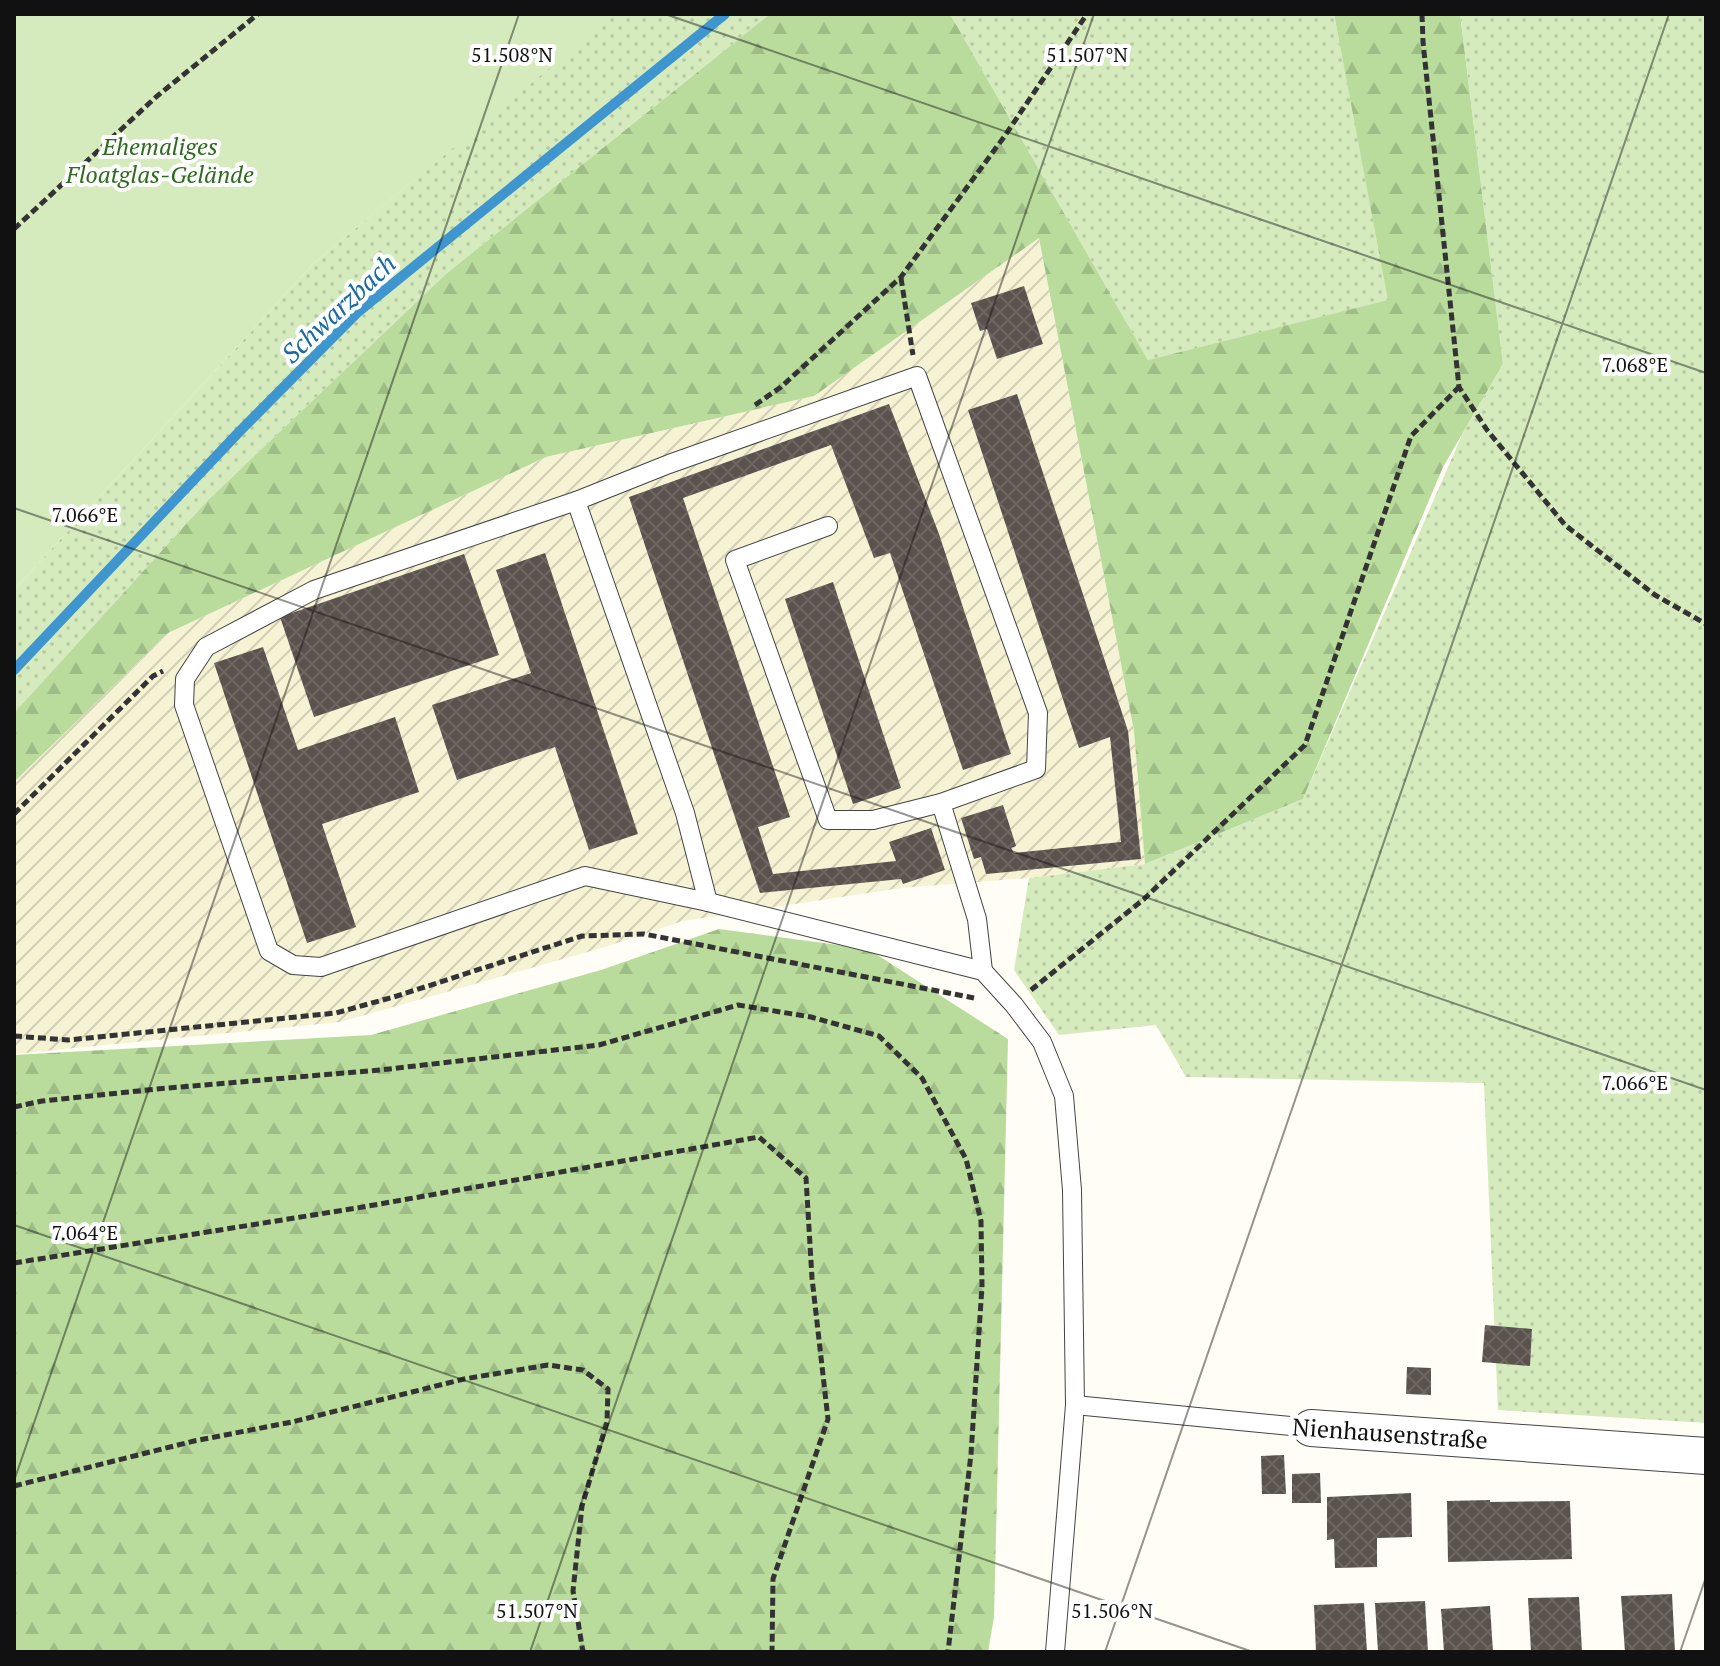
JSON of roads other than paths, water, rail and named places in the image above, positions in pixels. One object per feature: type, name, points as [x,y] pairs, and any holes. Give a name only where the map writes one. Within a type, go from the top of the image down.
[{"type":"street","name":"Nienhausenstraße","points":[[1311,1428],[1706,1456]]},
{"type":"lane","points":[[828,526],[735,560],[828,820],[873,820],[941,803],[1036,769],[1038,713],[917,376],[669,464],[576,501],[314,590],[206,647],[185,679],[184,705],[269,951],[293,965],[321,967],[585,876],[708,902],[983,971],[1042,1042],[1064,1096],[1072,1190],[1075,1405],[1055,1652]]},
{"type":"lane","points":[[576,501],[685,813],[708,902]]},
{"type":"lane","points":[[941,803],[977,919],[983,971]]},
{"type":"lane","name":"Nienhausenstraße","points":[[1075,1405],[1311,1428]]},
{"type":"waterway","name":"Schwarzbach","points":[[14,670],[239,432],[358,312],[725,14]]},
{"type":"park label","name":"Ehemaliges Floatglas-Gelände","points":[[160,160]]}]
